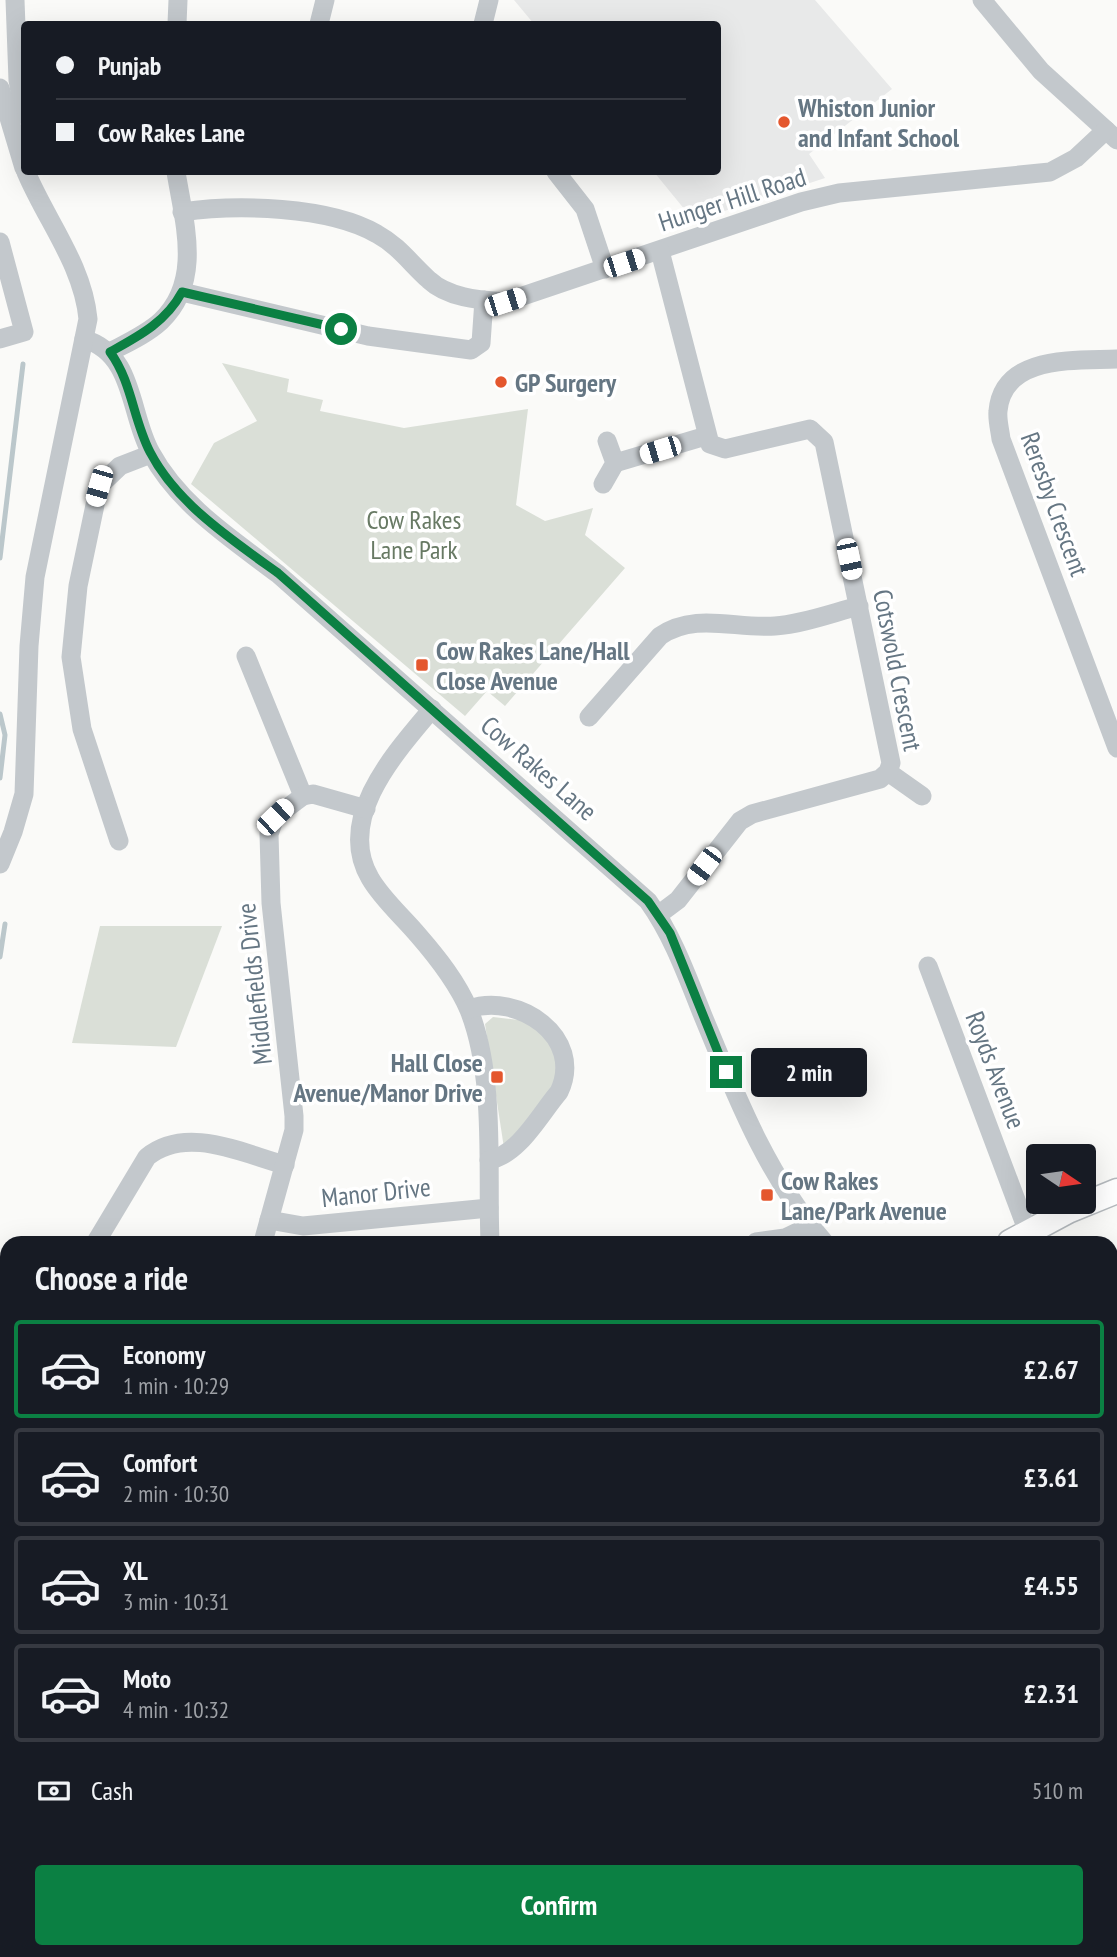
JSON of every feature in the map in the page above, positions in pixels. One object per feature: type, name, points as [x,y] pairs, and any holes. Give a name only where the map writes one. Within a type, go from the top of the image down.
[{"type":"main road","points":[[1021,1236],[1117,1191]]},
{"type":"street","points":[[177,21],[178,0]]},
{"type":"street","points":[[320,21],[325,0]]},
{"type":"street","points":[[484,21],[489,0]]},
{"type":"street","points":[[982,0],[1041,71],[1111,135]]},
{"type":"street","points":[[17,2],[18,80],[21,98]]},
{"type":"street","points":[[0,88],[21,157]]},
{"type":"street","name":"Hunger Hill Road","points":[[182,212],[239,206],[332,218],[360,226],[399,248],[431,283],[466,297],[505,302],[801,202],[839,193],[1050,172],[1111,135]]},
{"type":"street","points":[[0,864],[24,794],[29,646],[35,576],[84,339],[86,300],[70,257],[28,175]]},
{"type":"street","points":[[42,175],[59,219],[58,235]]},
{"type":"street","points":[[84,339],[102,345],[110,352],[160,322],[174,307],[182,292],[188,257],[176,175]]},
{"type":"street","points":[[558,175],[585,209],[605,269]]},
{"type":"street","points":[[0,242],[24,332],[0,339]]},
{"type":"street","points":[[603,484],[615,463],[706,436],[660,251]]},
{"type":"street","points":[[182,292],[368,336],[471,350],[481,343],[484,300]]},
{"type":"street","name":"Cow Rakes Lane","points":[[110,352],[123,370],[151,454],[180,493],[220,531],[278,573],[634,886],[658,915],[670,933],[745,1118],[771,1168],[819,1236]]},
{"type":"street","name":"Reresby Crescent","points":[[1117,359],[1045,363],[1021,371],[1007,387],[998,410],[1001,439],[1117,748]]},
{"type":"street","name":"Cotswold Crescent","points":[[658,915],[678,900],[740,821],[752,814],[880,779],[888,772],[890,752],[824,442],[818,433],[810,429],[725,449],[710,444],[706,436]]},
{"type":"street","points":[[607,441],[615,463]]},
{"type":"street","points":[[119,841],[82,729],[71,657],[78,586],[99,486],[120,466],[151,454]]},
{"type":"street","points":[[589,717],[660,636],[672,628],[701,622],[743,628],[778,626],[859,606]]},
{"type":"street","points":[[246,656],[303,796],[313,794],[366,809]]},
{"type":"street","points":[[432,709],[385,765],[373,786],[362,829],[363,856],[370,878],[446,967],[469,1009],[484,1079],[490,1236]]},
{"type":"street","name":"Cotswold Crescent","points":[[888,772],[922,796]]},
{"type":"street","name":"Middlefields Drive","points":[[265,1236],[285,1164],[294,1116],[271,903],[269,834],[275,817],[303,796]]},
{"type":"street","name":"Royds Avenue","points":[[928,966],[1019,1236]]},
{"type":"street","points":[[469,1009],[488,1006],[537,1018],[557,1036],[564,1063],[563,1082],[559,1092],[511,1150],[500,1158],[489,1160]]},
{"type":"street","points":[[100,1236],[147,1157],[158,1148],[191,1140],[285,1164]]},
{"type":"street","name":"Manor Drive","points":[[269,1220],[303,1226],[489,1208]]},
{"type":"street","points":[[789,1236],[810,1226]]},
{"type":"shaded area","name":"Whiston Junior and Infant School","points":[[514,0],[815,0],[892,89],[809,154],[825,178],[694,221],[656,175],[721,175],[721,21],[532,21]]},
{"type":"green space","name":"Cow Rakes Lane Park","points":[[222,363],[289,379],[287,392],[323,400],[320,411],[404,428],[528,409],[516,505],[545,521],[593,508],[585,535],[625,568],[505,706],[487,691],[465,716],[191,484],[214,443],[257,421]]},
{"type":"green space","points":[[100,926],[222,926],[176,1047],[72,1043]]},
{"type":"green space","points":[[493,1017],[520,1020],[546,1032],[559,1070],[554,1086],[504,1148],[485,1024]]},
{"type":"waterway","points":[[0,558],[23,364]]},
{"type":"waterway","points":[[0,714],[5,735],[0,778]]},
{"type":"waterway","points":[[0,957],[5,924]]},
{"type":"place","name":"Whiston Junior and Infant School","points":[[784,122]]},
{"type":"place","name":"GP Surgery","points":[[501,382]]},
{"type":"place","name":"Cow Rakes Lane/Hall Close Avenue","points":[[422,665]]},
{"type":"place","name":"Hall Close Avenue/Manor Drive","points":[[497,1077]]},
{"type":"place","name":"Cow Rakes Lane/Park Avenue","points":[[767,1195]]},
{"type":"route","points":[[341,329],[182,292],[174,307],[160,322],[110,352],[123,370],[151,454],[180,493],[220,531],[278,573],[648,901],[670,933],[726,1072]]}]
